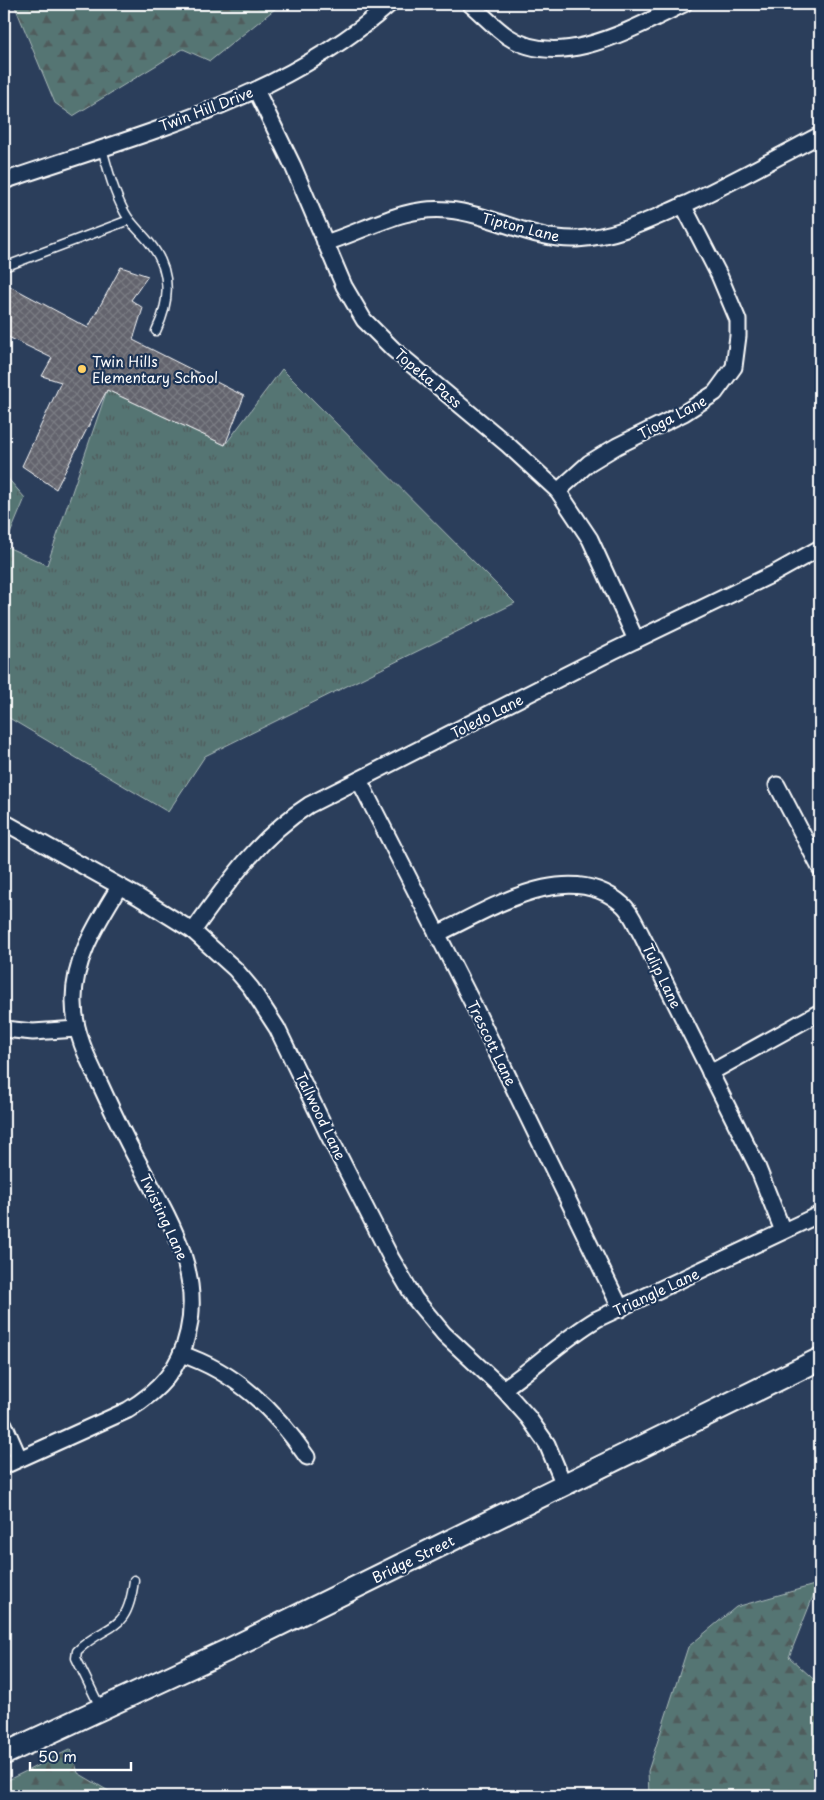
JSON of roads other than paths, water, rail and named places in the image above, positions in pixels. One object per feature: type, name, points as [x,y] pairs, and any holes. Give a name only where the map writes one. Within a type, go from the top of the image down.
[{"type":"main road","name":"Bridge Street","points":[[4,1754],[230,1650],[820,1359]]},
{"type":"street","name":"Twin Hill Drive","points":[[4,181],[126,140],[256,90],[328,52],[390,4]]},
{"type":"street","points":[[470,4],[508,37],[526,45],[547,48],[566,48],[601,42],[684,4]]},
{"type":"street","name":"Topeka Pass","points":[[256,90],[293,166],[344,286],[364,320],[393,349],[508,445],[558,490],[590,539],[636,640]]},
{"type":"street","name":"Tipton Lane","points":[[324,242],[392,218],[432,209],[465,212],[540,235],[576,239],[632,229],[719,189],[820,135]]},
{"type":"street","name":"Tioga Lane","points":[[558,490],[589,463],[617,446],[684,413],[715,393],[734,368],[738,320],[719,275],[683,205]]},
{"type":"street","name":"Toledo Lane","points":[[193,932],[249,857],[275,829],[309,805],[636,640],[775,573],[820,548]]},
{"type":"street","name":"Trescott Lane","points":[[359,780],[550,1160],[621,1309]]},
{"type":"street","points":[[777,785],[820,868]]},
{"type":"street","name":"Tallwood Lane","points":[[4,822],[119,887],[193,932],[236,969],[277,1028],[391,1258],[415,1299],[444,1334],[503,1389],[528,1417],[547,1444],[564,1484]]},
{"type":"street","name":"Tulip Lane","points":[[437,934],[510,900],[554,886],[569,884],[584,886],[612,896],[624,906],[641,934],[757,1166],[783,1231]]},
{"type":"street","name":"Twisting Lane","points":[[4,1466],[128,1410],[144,1400],[170,1376],[182,1354],[192,1311],[189,1273],[176,1236],[113,1113],[86,1054],[77,1029],[73,1000],[78,967],[91,935],[119,887]]},
{"type":"street","points":[[710,1074],[820,1012]]},
{"type":"street","points":[[4,1029],[33,1032],[77,1029]]},
{"type":"street","name":"Triangle Lane","points":[[503,1389],[581,1329],[820,1214]]},
{"type":"street","points":[[182,1354],[216,1368],[246,1388],[270,1410],[307,1457]]},
{"type":"street","points":[[4,1424],[19,1458]]},
{"type":"lane","points":[[101,147],[112,184],[129,220],[150,242],[164,263],[167,281],[166,304],[156,331]]},
{"type":"lane","points":[[4,267],[129,220]]},
{"type":"lane","points":[[101,1708],[76,1658],[77,1651],[86,1642],[116,1626],[127,1613],[134,1580]]},
{"type":"place","name":"Twin Hills Elementary School","points":[[82,369]]}]
